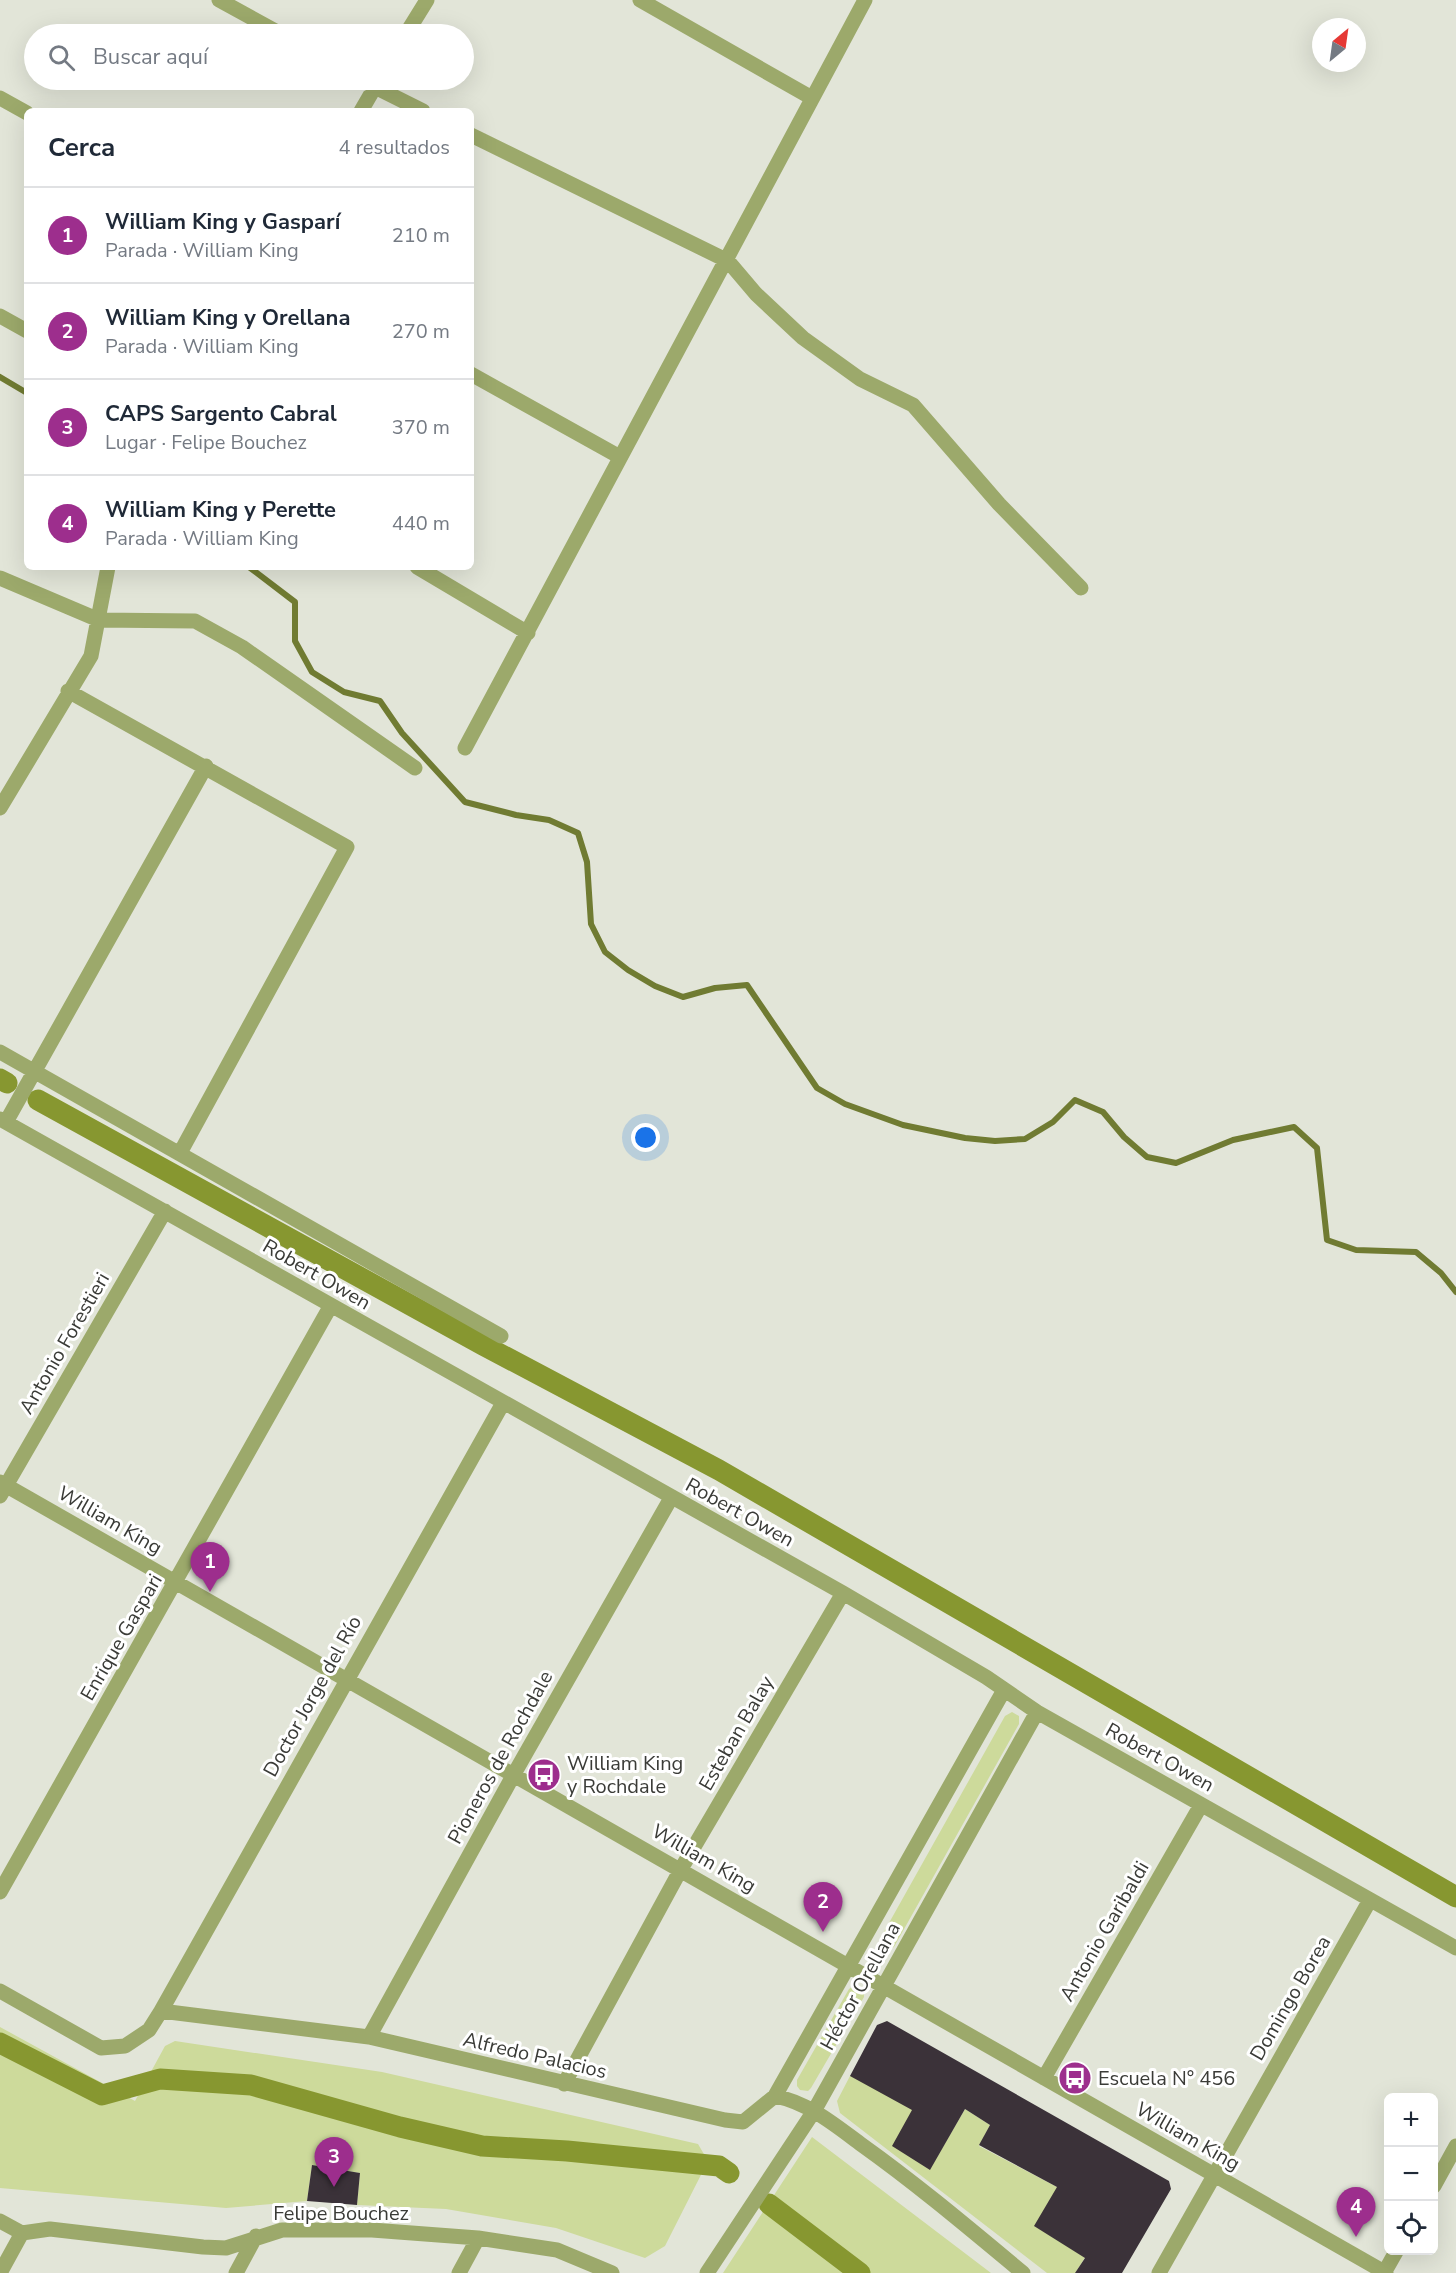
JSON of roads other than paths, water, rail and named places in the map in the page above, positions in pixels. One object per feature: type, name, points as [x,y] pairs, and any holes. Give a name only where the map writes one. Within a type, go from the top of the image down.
[{"type":"street","points":[[219,0],[263,24]]},
{"type":"street","points":[[412,24],[427,0]]},
{"type":"street","points":[[640,0],[812,98]]},
{"type":"street","points":[[465,748],[620,457],[728,261],[865,0]]},
{"type":"street","points":[[363,108],[373,90]]},
{"type":"street","points":[[388,90],[418,108]]},
{"type":"street","points":[[0,98],[24,110]]},
{"type":"street","points":[[474,136],[728,261],[756,294],[803,338],[860,379],[913,405],[999,504],[1081,588]]},
{"type":"street","points":[[0,316],[24,329]]},
{"type":"street","points":[[474,376],[620,457]]},
{"type":"street","points":[[0,808],[91,656],[107,570]]},
{"type":"street","points":[[422,570],[528,633]]},
{"type":"street","points":[[0,578],[99,620],[195,621],[242,647],[415,768]]},
{"type":"street","points":[[68,691],[206,766],[347,847],[180,1153]]},
{"type":"street","points":[[3,1120],[34,1072],[206,766]]},
{"type":"street","points":[[0,1052],[501,1336]]},
{"type":"street","name":"Robert Owen","points":[[3,1120],[330,1307],[843,1593],[1037,1712],[1456,1948]]},
{"type":"street","name":"Antonio Forestieri","points":[[2,1487],[165,1211]]},
{"type":"street","name":"Enrique Gaspari","points":[[0,1892],[330,1307]]},
{"type":"street","name":"Doctor Jorge del Río","points":[[161,2011],[345,1680],[503,1403]]},
{"type":"street","name":"William King","points":[[2,1487],[176,1582],[514,1774],[1385,2273]]},
{"type":"street","name":"Pioneros de Rochdale","points":[[369,2037],[514,1774],[671,1498]]},
{"type":"street","name":"Esteban Balay","points":[[564,2084],[681,1869],[843,1593]]},
{"type":"street","name":"Héctor Orellana","points":[[775,2096],[1004,1690]]},
{"type":"street","name":"Héctor Orellana","points":[[707,2273],[814,2111],[1037,1712]]},
{"type":"street","name":"Antonio Garibaldi","points":[[1044,2078],[1201,1805]]},
{"type":"street","name":"Domingo Borea","points":[[1159,2273],[1370,1900]]},
{"type":"street","points":[[0,1991],[101,2048],[124,2046],[133,2041],[149,2030],[161,2011]]},
{"type":"street","name":"Alfredo Palacios","points":[[161,2011],[369,2037],[564,2084],[743,2122],[775,2096]]},
{"type":"street","points":[[775,2096],[791,2099],[814,2111],[921,2187],[1023,2273]]},
{"type":"street","points":[[1438,2179],[1456,2146]]},
{"type":"street","points":[[0,2221],[22,2234],[0,2273]]},
{"type":"street","name":"Felipe Bouchez","points":[[22,2234],[50,2229],[226,2248],[256,2236],[282,2230],[372,2230],[478,2238],[557,2250],[612,2273]]},
{"type":"street","points":[[236,2273],[256,2236]]},
{"type":"street","points":[[459,2273],[478,2238]]},
{"type":"street","points":[[1385,2273],[1394,2255]]},
{"type":"waterway","points":[[0,377],[24,391]]},
{"type":"waterway","points":[[253,570],[295,602],[295,641],[312,672],[344,692],[380,701],[402,733],[465,802],[516,815],[549,820],[578,833],[587,862],[591,924],[605,952],[628,970],[655,986],[683,997],[715,988],[747,985],[817,1088],[845,1104],[903,1125],[965,1138],[995,1141],[1025,1139],[1053,1122],[1075,1100],[1103,1112],[1124,1137],[1147,1157],[1176,1163],[1233,1140],[1294,1127],[1317,1148],[1327,1240],[1356,1250],[1416,1252],[1441,1273],[1456,1292]]},
{"type":"waterway","points":[[0,1079],[7,1083]]},
{"type":"waterway","points":[[38,1100],[483,1345],[719,1470],[1456,1897]]},
{"type":"waterway","points":[[0,2043],[102,2095],[160,2079],[251,2085],[400,2127],[482,2146],[567,2151],[719,2166],[729,2173]]},
{"type":"waterway","points":[[769,2204],[860,2273]]},
{"type":"place","name":"William King y Gasparí","points":[[210,1592]]},
{"type":"place","name":"William King y Rochdale","points":[[544,1775]]},
{"type":"place","name":"William King y Orellana","points":[[823,1932]]},
{"type":"place","name":"Escuela N° 456","points":[[1075,2078]]},
{"type":"place","name":"CAPS Sargento Cabral","points":[[334,2187]]},
{"type":"place","name":"William King y Perette","points":[[1356,2237]]}]
